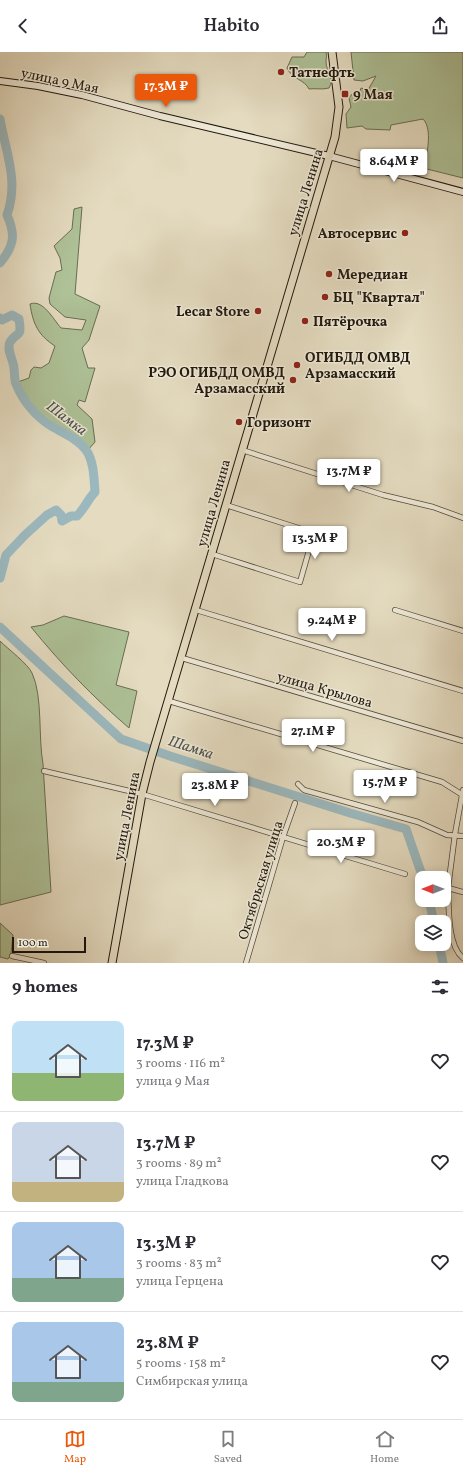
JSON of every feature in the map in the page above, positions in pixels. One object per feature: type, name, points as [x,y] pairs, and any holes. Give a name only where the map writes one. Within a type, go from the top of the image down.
[{"type":"main road","name":"улица Ленина","points":[[112,963],[142,794],[150,762],[182,658],[338,124],[339,107],[332,52]]},
{"type":"main road","name":"улица 9 Мая","points":[[0,81],[38,86],[82,95],[160,116],[329,156],[463,192]]},
{"type":"street","points":[[242,450],[383,496],[433,507],[463,518]]},
{"type":"street","points":[[212,554],[300,582],[314,533],[226,505]]},
{"type":"street","points":[[196,610],[463,691]]},
{"type":"street","points":[[395,610],[463,631]]},
{"type":"street","name":"улица Крылова","points":[[182,658],[463,741]]},
{"type":"street","points":[[169,701],[442,782],[462,792],[450,871]]},
{"type":"street","points":[[44,771],[142,794],[405,874]]},
{"type":"street","points":[[300,787],[418,822],[447,835],[455,834],[463,836]]},
{"type":"street","name":"Октябрьская улица","points":[[246,963],[283,837],[295,803]]},
{"type":"street","points":[[451,889],[463,892]]},
{"type":"street","points":[[448,907],[449,926],[459,954],[463,958]]},
{"type":"street","points":[[12,956],[44,963]]},
{"type":"green space","points":[[307,52],[326,52],[326,65],[331,78],[331,85],[329,88],[309,89],[305,83],[289,72],[287,68],[292,57],[304,57]]},
{"type":"green space","points":[[351,52],[463,52],[463,178],[423,168],[428,143],[428,129],[423,119],[391,125],[390,130],[366,129],[362,126],[347,128],[346,114],[351,107],[349,98],[353,93],[359,95],[361,88],[368,90],[376,76],[363,81],[354,80]]},
{"type":"green space","points":[[82,207],[75,294],[100,306],[89,340],[82,348],[88,368],[95,368],[85,402],[79,400],[77,405],[92,419],[95,442],[87,451],[72,438],[41,419],[22,396],[15,383],[29,378],[31,370],[34,367],[41,368],[49,363],[55,346],[44,338],[37,328],[30,304],[35,303],[43,307],[61,328],[82,330],[86,320],[65,317],[50,304],[49,298],[56,272],[62,270],[60,258],[54,246],[72,229],[74,209]]},
{"type":"green space","points":[[64,616],[129,632],[116,685],[137,691],[129,728],[78,680],[31,627],[43,625]]},
{"type":"green space","points":[[0,641],[30,669],[38,693],[51,892],[0,905]]},
{"type":"green space","points":[[0,923],[13,935],[11,954],[8,959],[0,957]]},
{"type":"waterway","name":"Шамка","points":[[0,119],[12,179],[12,190],[7,215],[12,229],[12,240],[11,246],[0,263]]},
{"type":"waterway","name":"Шамка","points":[[0,318],[2,320],[12,315],[19,319],[20,332],[10,342],[9,348],[14,366],[15,382],[22,396],[30,408],[40,418],[51,426],[75,439],[83,446],[91,459],[95,492],[77,516],[71,516],[62,521],[61,515],[56,510],[47,515],[6,555],[0,578]]},
{"type":"waterway","name":"Шамка","points":[[0,627],[121,739],[350,813],[406,829],[421,871]]},
{"type":"waterway","name":"Шамка","points":[[431,907],[432,915]]},
{"type":"waterway","name":"Шамка","points":[[440,951],[443,963]]},
{"type":"place","name":"Татнефть","points":[[281,72]]},
{"type":"place","name":"9 Мая","points":[[345,94]]},
{"type":"place","name":"Автосервис","points":[[405,233]]},
{"type":"place","name":"Мередиан","points":[[329,274]]},
{"type":"place","name":"БЦ \"Квартал\"","points":[[325,297]]},
{"type":"place","name":"Lecar Store","points":[[258,311]]},
{"type":"place","name":"Пятёрочка","points":[[305,321]]},
{"type":"place","name":"ОГИБДД ОМВД Арзамасский","points":[[297,365]]},
{"type":"place","name":"РЭО ОГИБДД ОМВД Арзамасский","points":[[293,380]]},
{"type":"place","name":"Горизонт","points":[[239,422]]}]
